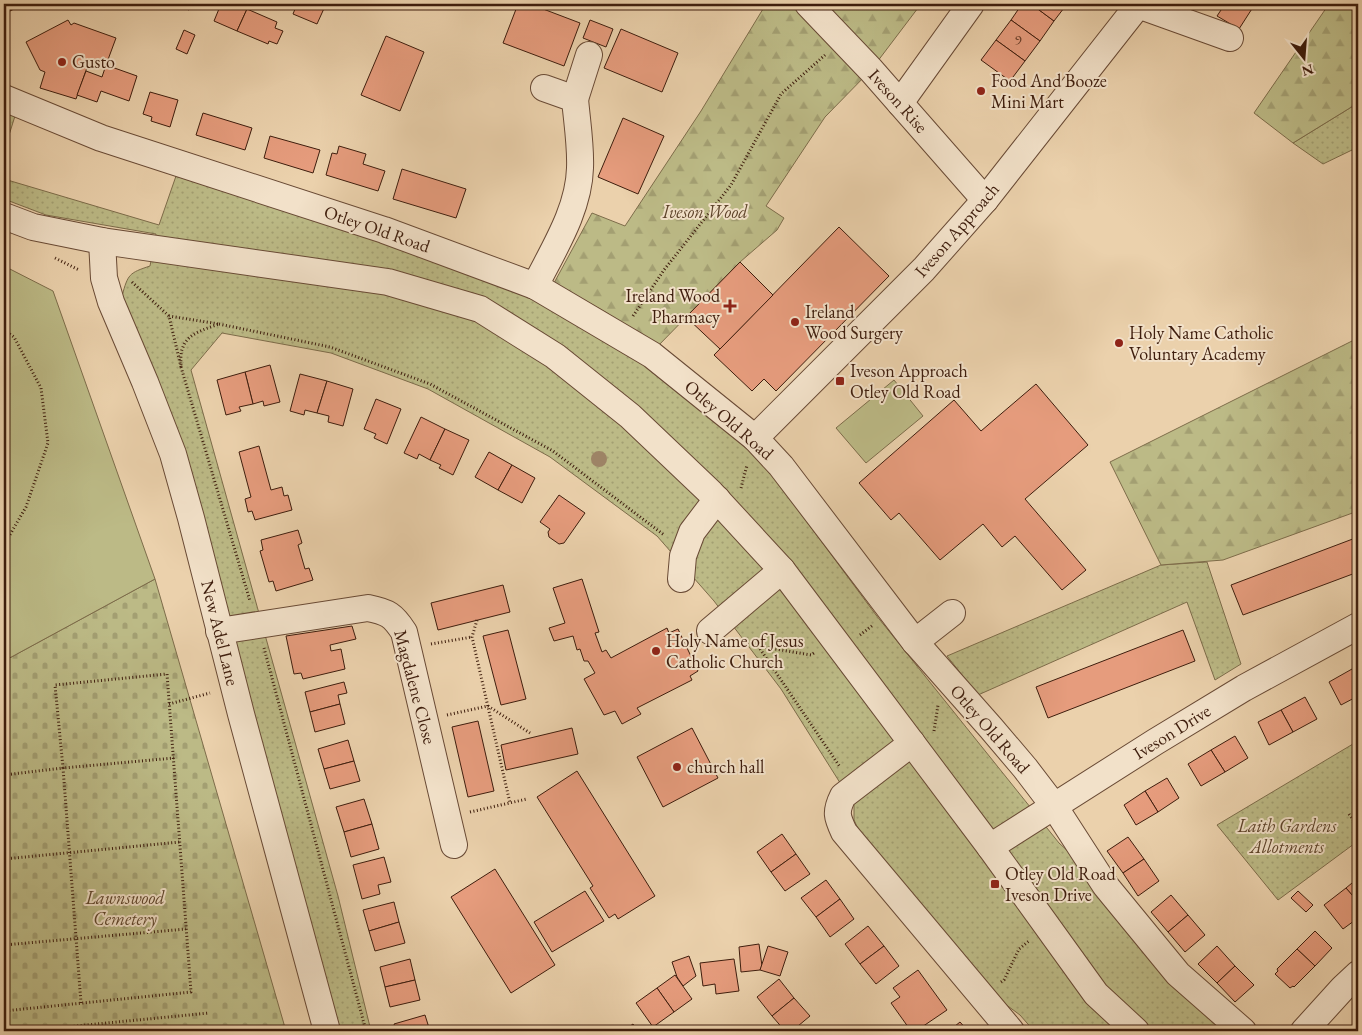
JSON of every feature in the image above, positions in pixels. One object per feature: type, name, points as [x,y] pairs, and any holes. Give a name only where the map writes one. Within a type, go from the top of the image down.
[{"type":"street","name":"Iveson Rise","points":[[808,4],[900,103],[985,200]]},
{"type":"street","points":[[900,103],[971,4]]},
{"type":"street","points":[[1138,5],[1230,38]]},
{"type":"street","name":"Iveson Approach","points":[[755,438],[924,270],[985,200],[1138,5]]},
{"type":"street","points":[[535,286],[565,226],[577,191],[580,168],[575,99],[589,55]]},
{"type":"street","points":[[544,88],[575,99]]},
{"type":"street","name":"Otley Old Road","points":[[4,98],[100,138],[384,230],[535,286],[652,354],[755,438],[781,466],[914,642],[991,728],[1054,806],[1105,885],[1178,974],[1243,1031]]},
{"type":"street","points":[[4,216],[103,249],[388,282],[480,309],[555,356],[630,416],[725,508],[782,570],[990,847],[1096,994],[1136,1031]]},
{"type":"street","name":"New Adel Lane","points":[[103,249],[104,278],[111,302],[146,382],[173,454],[327,1031]]},
{"type":"street","points":[[682,568],[692,532],[725,508]]},
{"type":"street","points":[[710,631],[782,570]]},
{"type":"street","name":"Magdalene Close","points":[[219,631],[368,608],[384,611],[395,618],[404,632],[454,845]]},
{"type":"street","points":[[914,642],[952,614]]},
{"type":"street","name":"Iveson Drive","points":[[990,847],[1244,688],[1358,626]]},
{"type":"street","points":[[912,743],[843,796],[837,808],[838,820],[844,832],[1011,1031]]},
{"type":"street","points":[[1304,1031],[1358,974]]},
{"type":"path","points":[[620,335],[664,270],[731,186],[781,94],[842,40]]},
{"type":"path","points":[[103,249],[169,316],[181,367],[257,625],[366,1031]]},
{"type":"path","points":[[169,316],[219,324],[330,347],[430,384],[553,451],[661,532],[682,568]]},
{"type":"path","points":[[181,367],[182,348],[188,339],[199,331],[219,324]]},
{"type":"path","points":[[4,330],[14,337],[41,388],[48,443],[26,507],[4,545]]},
{"type":"path","points":[[725,508],[755,438]]},
{"type":"path","points":[[477,620],[472,636],[510,803]]},
{"type":"path","points":[[408,649],[472,636]]},
{"type":"path","points":[[758,646],[854,788]]},
{"type":"path","points":[[929,766],[942,673]]},
{"type":"path","points":[[4,1011],[191,992],[167,674],[55,685],[81,1003]]},
{"type":"path","points":[[170,704],[234,687]]},
{"type":"path","points":[[425,721],[488,706],[530,732]]},
{"type":"path","points":[[4,775],[174,758]]},
{"type":"path","points":[[448,817],[527,799]]},
{"type":"path","points":[[1349,814],[1358,827]]},
{"type":"path","points":[[4,859],[180,842]]},
{"type":"path","points":[[1004,980],[1019,949],[1048,926]]},
{"type":"path","points":[[4,945],[186,929]]},
{"type":"path","points":[[24,1031],[209,1013]]},
{"type":"green space","name":"Iveson Wood","points":[[766,4],[921,4],[871,70],[825,117],[766,206],[784,218],[777,230],[740,262],[656,348],[607,313],[554,283],[592,213],[625,226],[701,111]]},
{"type":"green space","points":[[1329,4],[1358,4],[1358,103],[1293,143],[1254,113]]},
{"type":"green space","points":[[1358,103],[1358,161],[1352,150],[1323,164],[1293,143]]},
{"type":"green space","points":[[4,111],[15,116],[4,151]]},
{"type":"green space","points":[[176,176],[378,240],[524,294],[647,364],[761,460],[876,615],[1059,843],[1105,885],[1243,1031],[1034,1031],[1020,1015],[997,998],[861,835],[854,820],[854,805],[781,689],[714,601],[657,536],[550,457],[428,389],[331,353],[222,333],[191,370],[338,896],[371,1031],[327,1031],[122,296],[130,275],[150,266],[156,234],[46,215],[4,199],[4,179],[159,225]]},
{"type":"green space","points":[[4,266],[53,291],[155,579],[4,661]]},
{"type":"green space","points":[[1358,338],[1358,511],[1223,560],[1161,565],[1110,462]]},
{"type":"green space","points":[[894,380],[923,416],[866,463],[836,428]]},
{"type":"green space","points":[[1207,562],[1241,664],[1215,680],[1187,602],[978,695],[947,656],[1161,565]]},
{"type":"green space","name":"Lawnswood Cemetery","points":[[155,579],[286,1031],[4,1031],[4,661]]},
{"type":"green space","name":"Laith Gardens Allotments","points":[[1358,741],[1358,841],[1278,900],[1217,825]]},
{"type":"building","points":[[4,4],[24,4],[6,13]]},
{"type":"building","points":[[175,4],[192,4],[189,10]]},
{"type":"building","points":[[221,4],[234,4],[247,9],[237,31],[214,21]]},
{"type":"building","points":[[297,4],[326,4],[317,24],[293,14]]},
{"type":"building","points":[[518,4],[530,4],[580,23],[564,66],[503,43]]},
{"type":"building","points":[[1022,4],[1031,4],[1054,21],[1040,41],[1011,20]]},
{"type":"building","points":[[1031,4],[1067,4],[1054,21]]},
{"type":"building","points":[[1225,4],[1255,4],[1239,29],[1217,16]]},
{"type":"building","points":[[247,9],[277,22],[275,28],[283,31],[277,44],[269,41],[268,44],[237,31]]},
{"type":"building","name":"Gusto","points":[[68,20],[71,25],[74,23],[116,38],[106,65],[90,59],[76,99],[40,88],[45,72],[40,70],[26,42]]},
{"type":"building","points":[[590,20],[613,29],[606,47],[583,38]]},
{"type":"building","points":[[1011,20],[1040,41],[1025,61],[996,40]]},
{"type":"building","points":[[621,29],[678,53],[662,92],[604,68]]},
{"type":"building","points":[[184,30],[195,35],[187,54],[176,49]]},
{"type":"building","points":[[386,36],[424,52],[400,111],[361,95]]},
{"type":"building","points":[[996,40],[1025,61],[1010,81],[981,60]]},
{"type":"building","points":[[106,65],[137,76],[129,101],[101,91],[97,102],[77,95],[86,71],[102,77]]},
{"type":"building","points":[[150,92],[178,100],[170,127],[151,121],[152,117],[143,114]]},
{"type":"building","points":[[203,113],[252,128],[245,150],[196,135]]},
{"type":"building","points":[[623,118],[664,136],[638,194],[598,177]]},
{"type":"building","points":[[270,136],[320,150],[313,173],[264,158]]},
{"type":"building","points":[[339,146],[366,154],[363,164],[385,171],[378,191],[326,175],[332,153],[337,154]]},
{"type":"building","points":[[402,169],[466,189],[456,218],[393,199]]},
{"type":"building","name":"Ireland Wood Surgery","points":[[839,227],[889,276],[776,391],[764,379],[752,391],[714,355]]},
{"type":"building","name":"Ireland Wood Pharmacy","points":[[740,262],[773,295],[720,349],[686,317]]},
{"type":"building","points":[[270,365],[280,402],[264,406],[263,401],[253,404],[245,372]]},
{"type":"building","points":[[245,372],[253,404],[239,407],[241,411],[226,415],[217,380]]},
{"type":"building","points":[[300,374],[327,381],[317,413],[305,410],[304,415],[290,411]]},
{"type":"building","points":[[327,381],[353,389],[343,426],[328,422],[329,416],[317,413]]},
{"type":"building","points":[[1036,384],[1088,445],[1025,499],[1086,570],[1062,590],[1015,536],[1002,547],[983,524],[940,560],[899,513],[891,520],[859,483],[954,400],[981,431]]},
{"type":"building","points":[[376,399],[401,409],[387,444],[374,438],[376,434],[364,429]]},
{"type":"building","points":[[421,417],[445,429],[430,460],[419,454],[417,459],[404,453]]},
{"type":"building","points":[[445,429],[469,440],[453,475],[439,468],[441,465],[430,460]]},
{"type":"building","points":[[259,446],[271,490],[282,487],[284,496],[288,495],[292,510],[255,520],[252,511],[248,512],[245,499],[251,497],[239,452]]},
{"type":"building","points":[[489,452],[512,465],[498,490],[475,477]]},
{"type":"building","points":[[512,465],[535,478],[522,503],[498,490]]},
{"type":"building","points":[[559,495],[585,513],[564,543],[559,544],[549,537],[548,532],[550,529],[540,522]]},
{"type":"building","points":[[298,530],[302,543],[298,545],[305,569],[309,568],[313,580],[276,591],[273,581],[269,582],[260,551],[263,550],[261,540]]},
{"type":"building","points":[[1358,537],[1358,572],[1243,615],[1231,585]]},
{"type":"building","name":"Holy Name of Jesus Catholic Church","points":[[582,579],[599,632],[595,633],[602,652],[606,650],[611,658],[667,628],[669,633],[678,629],[698,671],[690,676],[692,680],[637,708],[641,714],[622,724],[615,711],[604,715],[584,679],[595,673],[588,661],[584,661],[580,649],[577,650],[573,636],[554,641],[549,628],[565,623],[553,588]]},
{"type":"building","points":[[503,585],[510,612],[438,630],[431,603]]},
{"type":"building","points":[[352,626],[356,639],[330,645],[331,651],[341,649],[345,669],[303,679],[301,673],[294,674],[286,636]]},
{"type":"building","points":[[508,630],[526,699],[501,705],[483,636]]},
{"type":"building","points":[[1183,630],[1195,661],[1048,718],[1036,687]]},
{"type":"building","points":[[1358,666],[1358,681],[1352,669]]},
{"type":"building","points":[[1352,669],[1358,681],[1358,696],[1341,705],[1329,682]]},
{"type":"building","points":[[344,682],[347,693],[338,695],[340,704],[310,712],[305,692]]},
{"type":"building","points":[[1305,697],[1317,719],[1293,732],[1281,710]]},
{"type":"building","points":[[340,704],[345,724],[315,732],[310,712]]},
{"type":"building","points":[[1281,710],[1293,732],[1269,745],[1258,722]]},
{"type":"building","points":[[478,721],[494,791],[468,797],[452,727]]},
{"type":"building","points":[[572,728],[578,754],[506,770],[501,745]]},
{"type":"building","name":"church hall","points":[[692,728],[718,778],[663,807],[637,757]]},
{"type":"building","points":[[1235,736],[1248,758],[1225,772],[1211,750]]},
{"type":"building","points":[[348,740],[354,761],[324,769],[318,749]]},
{"type":"building","points":[[1211,750],[1225,772],[1201,786],[1188,764]]},
{"type":"building","points":[[354,761],[360,781],[330,789],[324,769]]},
{"type":"building","points":[[577,771],[655,896],[618,919],[615,914],[609,918],[590,888],[593,886],[537,797]]},
{"type":"building","points":[[1167,778],[1179,798],[1158,812],[1145,791]]},
{"type":"building","points":[[1145,791],[1158,812],[1136,825],[1124,805]]},
{"type":"building","points":[[364,799],[372,824],[344,832],[336,807]]},
{"type":"building","points":[[372,824],[379,849],[351,857],[344,832]]},
{"type":"building","points":[[782,834],[796,854],[771,872],[757,852]]},
{"type":"building","points":[[1128,837],[1144,859],[1123,873],[1107,851]]},
{"type":"building","points":[[796,854],[810,874],[785,891],[771,872]]},
{"type":"building","points":[[384,857],[391,882],[378,885],[380,894],[362,899],[353,865]]},
{"type":"building","points":[[1144,859],[1159,881],[1138,896],[1123,873]]},
{"type":"building","points":[[495,869],[555,965],[511,993],[451,897]]},
{"type":"building","points":[[1358,878],[1358,902],[1346,888]]},
{"type":"building","points":[[826,880],[840,899],[816,917],[801,898]]},
{"type":"building","points":[[1346,888],[1358,902],[1358,918],[1343,929],[1324,905]]},
{"type":"building","points":[[585,891],[604,921],[552,952],[534,922]]},
{"type":"building","points":[[1298,891],[1313,905],[1306,912],[1291,898]]},
{"type":"building","points":[[1171,895],[1188,915],[1168,932],[1151,912]]},
{"type":"building","points":[[840,899],[854,919],[830,937],[816,917]]},
{"type":"building","points":[[394,902],[399,922],[369,931],[363,910]]},
{"type":"building","points":[[1188,915],[1205,935],[1185,952],[1168,932]]},
{"type":"building","points":[[399,922],[405,943],[375,951],[369,931]]},
{"type":"building","points":[[868,926],[884,946],[860,964],[845,944]]},
{"type":"building","points":[[1315,931],[1332,948],[1315,966],[1297,949]]},
{"type":"building","points":[[759,944],[762,966],[760,970],[741,972],[739,947]]},
{"type":"building","points":[[768,946],[788,952],[780,976],[760,970]]},
{"type":"building","points":[[884,946],[899,966],[876,984],[860,964]]},
{"type":"building","points":[[1217,946],[1235,966],[1217,983],[1198,964]]},
{"type":"building","points":[[1297,949],[1315,966],[1294,987],[1290,988],[1275,974],[1278,971],[1277,969]]},
{"type":"building","points":[[689,956],[696,976],[683,986],[677,977],[672,962]]},
{"type":"building","points":[[410,959],[415,980],[385,987],[380,967]]},
{"type":"building","points":[[734,959],[739,991],[716,994],[715,984],[703,986],[700,963]]},
{"type":"building","points":[[1235,966],[1254,985],[1235,1002],[1217,983]]},
{"type":"building","points":[[918,970],[947,1010],[916,1031],[911,1031],[891,1003],[900,997],[893,988]]},
{"type":"building","points":[[675,975],[692,999],[674,1012],[657,988]]},
{"type":"building","points":[[779,979],[794,998],[772,1016],[757,997]]},
{"type":"building","points":[[415,980],[420,1000],[390,1007],[385,987]]},
{"type":"building","points":[[657,988],[674,1012],[653,1027],[636,1003]]},
{"type":"building","points":[[794,998],[810,1016],[792,1031],[785,1031],[772,1016]]},
{"type":"building","points":[[425,1015],[430,1031],[396,1031],[394,1024]]},
{"type":"building","points":[[960,1022],[968,1031],[949,1031]]},
{"type":"building","points":[[633,1024],[638,1031],[623,1031]]},
{"type":"place","name":"Gusto","points":[[62,62]]},
{"type":"place","name":"Food And Booze Mini Mart","points":[[981,91]]},
{"type":"place","name":"Ireland Wood Pharmacy","points":[[730,306]]},
{"type":"place","name":"Ireland Wood Surgery","points":[[795,322]]},
{"type":"place","name":"Holy Name Catholic Voluntary Academy","points":[[1119,343]]},
{"type":"place","name":"Iveson Approach Otley Old Road","points":[[840,381]]},
{"type":"place","name":"Holy Name of Jesus Catholic Church","points":[[656,651]]},
{"type":"place","name":"church hall","points":[[677,767]]},
{"type":"place","name":"Otley Old Road Iveson Drive","points":[[995,884]]}]
